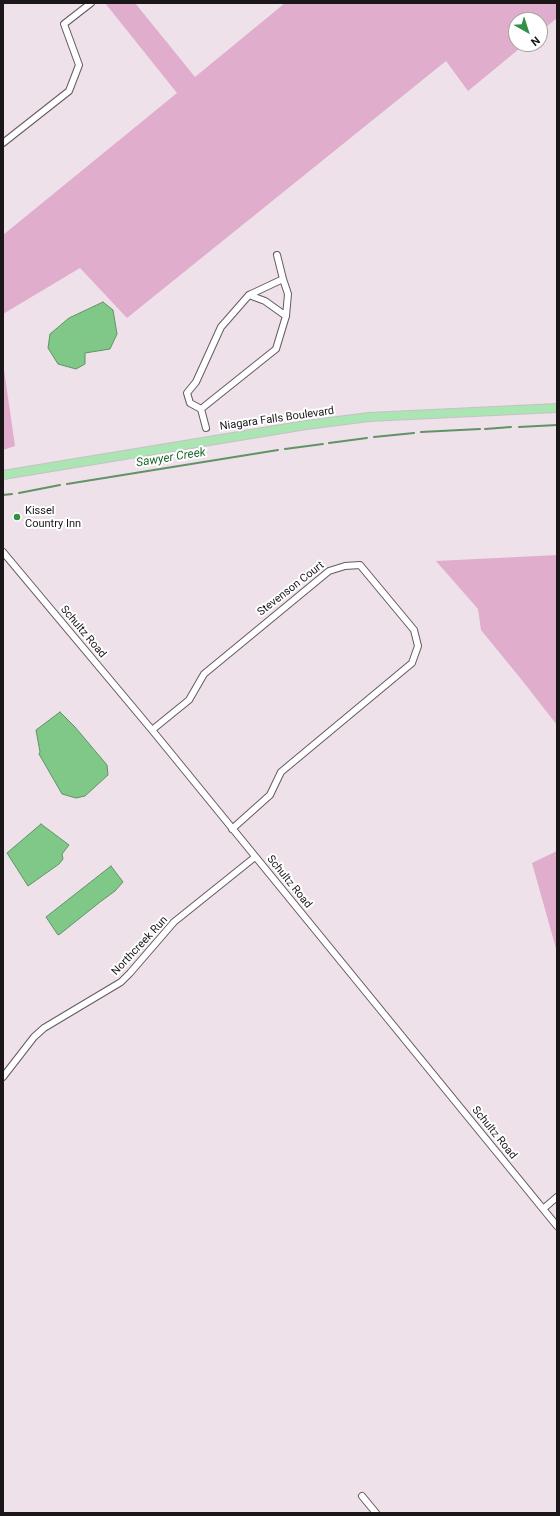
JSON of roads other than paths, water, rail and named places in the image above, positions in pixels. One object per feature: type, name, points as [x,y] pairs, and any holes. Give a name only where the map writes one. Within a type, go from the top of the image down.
[{"type":"main road","name":"Niagara Falls Boulevard","points":[[3,475],[306,425],[362,418],[557,408]]},
{"type":"street","points":[[3,143],[69,91],[79,64],[64,24],[91,3]]},
{"type":"street","points":[[201,409],[276,349],[286,316],[288,294],[277,255]]},
{"type":"street","points":[[206,428],[201,409],[190,403],[187,393],[196,382],[220,327],[249,295],[283,279]]},
{"type":"street","points":[[249,295],[265,301],[286,316]]},
{"type":"street","name":"Schultz Road","points":[[3,552],[152,730],[557,1226]]},
{"type":"street","name":"Stevenson Court","points":[[152,730],[189,700],[204,674],[208,670],[329,571],[345,566],[360,565],[414,630],[418,646],[412,663],[280,772],[270,795],[232,829]]},
{"type":"street","name":"Northcreek Run","points":[[3,1076],[34,1036],[44,1028],[121,982],[174,922],[255,857]]},
{"type":"street","points":[[543,1208],[557,1197]]},
{"type":"street","points":[[362,1496],[376,1513]]},
{"type":"waterway","name":"Sawyer Creek","points":[[519,427],[557,425]]},
{"type":"waterway","name":"Sawyer Creek","points":[[485,429],[511,427]]},
{"type":"waterway","name":"Sawyer Creek","points":[[421,432],[480,429]]},
{"type":"waterway","name":"Sawyer Creek","points":[[374,437],[414,433]]},
{"type":"waterway","name":"Sawyer Creek","points":[[329,443],[367,438]]},
{"type":"waterway","name":"Sawyer Creek","points":[[285,449],[323,444]]},
{"type":"waterway","name":"Sawyer Creek","points":[[67,484],[278,450]]},
{"type":"waterway","name":"Sawyer Creek","points":[[19,493],[60,485]]},
{"type":"waterway","name":"Sawyer Creek","points":[[3,495],[12,494]]},
{"type":"place","name":"Kissel Country Inn","points":[[17,517]]}]
